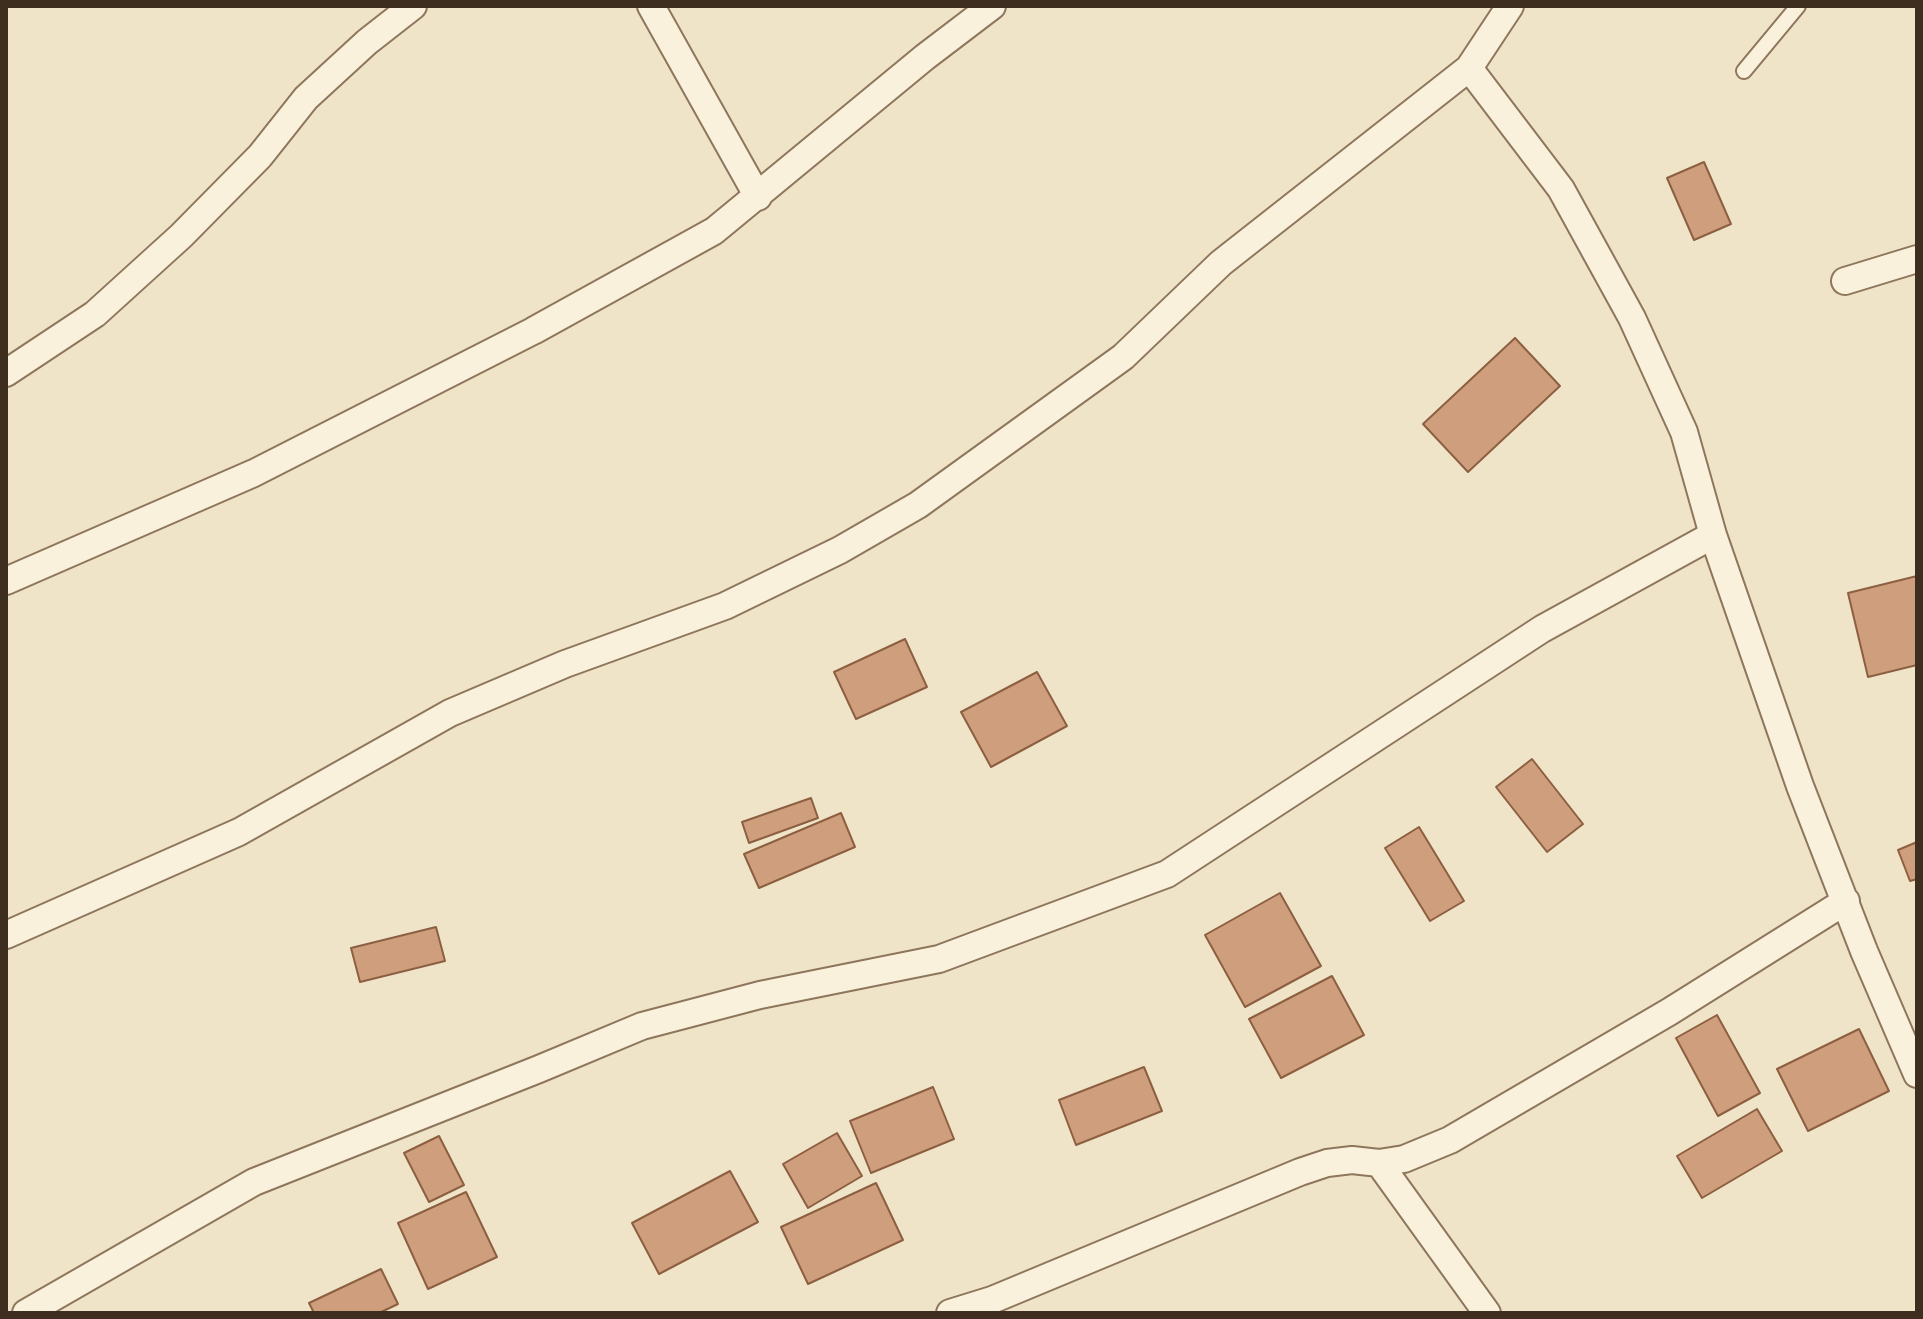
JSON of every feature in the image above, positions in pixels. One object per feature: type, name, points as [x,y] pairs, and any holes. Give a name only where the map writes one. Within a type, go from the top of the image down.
[{"type":"street","points":[[6,373],[95,314],[181,236],[260,156],[306,98],[367,42],[413,6]]},
{"type":"street","points":[[651,6],[758,197]]},
{"type":"street","points":[[6,581],[254,473],[533,331],[714,231],[925,57],[992,6]]},
{"type":"street","points":[[6,935],[239,832],[450,713],[565,664],[725,606],[840,550],[918,505],[1123,357],[1221,263],[1469,68],[1510,6]]},
{"type":"street","points":[[1469,68],[1561,189],[1632,318],[1684,432],[1713,535],[1800,786],[1864,951],[1917,1074]]},
{"type":"street","points":[[1845,281],[1917,259]]},
{"type":"street","points":[[26,1313],[254,1182],[642,1026],[760,995],[939,959],[1167,874],[1542,629],[1713,535]]},
{"type":"street","points":[[950,1313],[994,1306],[1300,1172],[1327,1163],[1352,1160],[1379,1163],[1404,1159],[1450,1140],[1669,1012],[1846,901]]},
{"type":"street","points":[[1379,1163],[1487,1313]]},
{"type":"lane","points":[[1744,71],[1798,6]]},
{"type":"building","points":[[1704,162],[1731,224],[1694,240],[1667,178]]},
{"type":"building","points":[[1515,338],[1560,386],[1468,472],[1423,424]]},
{"type":"building","points":[[1917,576],[1917,665],[1868,677],[1848,593]]},
{"type":"building","points":[[905,639],[927,687],[856,719],[834,672]]},
{"type":"building","points":[[1037,672],[1067,726],[991,767],[961,712]]},
{"type":"building","points":[[1532,759],[1583,824],[1547,852],[1496,787]]},
{"type":"building","points":[[811,798],[818,818],[749,843],[742,822]]},
{"type":"building","points":[[841,813],[855,847],[759,888],[744,854]]},
{"type":"building","points":[[1419,827],[1464,901],[1430,921],[1385,848]]},
{"type":"building","points":[[1917,842],[1917,879],[1910,881],[1898,850]]},
{"type":"building","points":[[1280,893],[1321,966],[1245,1007],[1205,935]]},
{"type":"building","points":[[436,927],[445,961],[360,982],[351,948]]},
{"type":"building","points":[[1332,976],[1364,1035],[1281,1078],[1249,1019]]},
{"type":"building","points":[[1717,1015],[1760,1093],[1718,1116],[1676,1038]]},
{"type":"building","points":[[1859,1029],[1889,1091],[1808,1131],[1777,1069]]},
{"type":"building","points":[[1144,1067],[1162,1111],[1076,1145],[1059,1100]]},
{"type":"building","points":[[933,1087],[954,1139],[871,1173],[850,1121]]},
{"type":"building","points":[[1757,1109],[1782,1151],[1702,1198],[1677,1156]]},
{"type":"building","points":[[837,1133],[862,1176],[808,1208],[783,1164]]},
{"type":"building","points":[[439,1136],[464,1185],[429,1202],[404,1153]]},
{"type":"building","points":[[730,1171],[758,1222],[659,1274],[632,1223]]},
{"type":"building","points":[[876,1183],[903,1240],[808,1284],[781,1227]]},
{"type":"building","points":[[466,1192],[497,1257],[428,1289],[398,1223]]},
{"type":"building","points":[[381,1269],[398,1304],[379,1313],[314,1313],[309,1303]]}]
